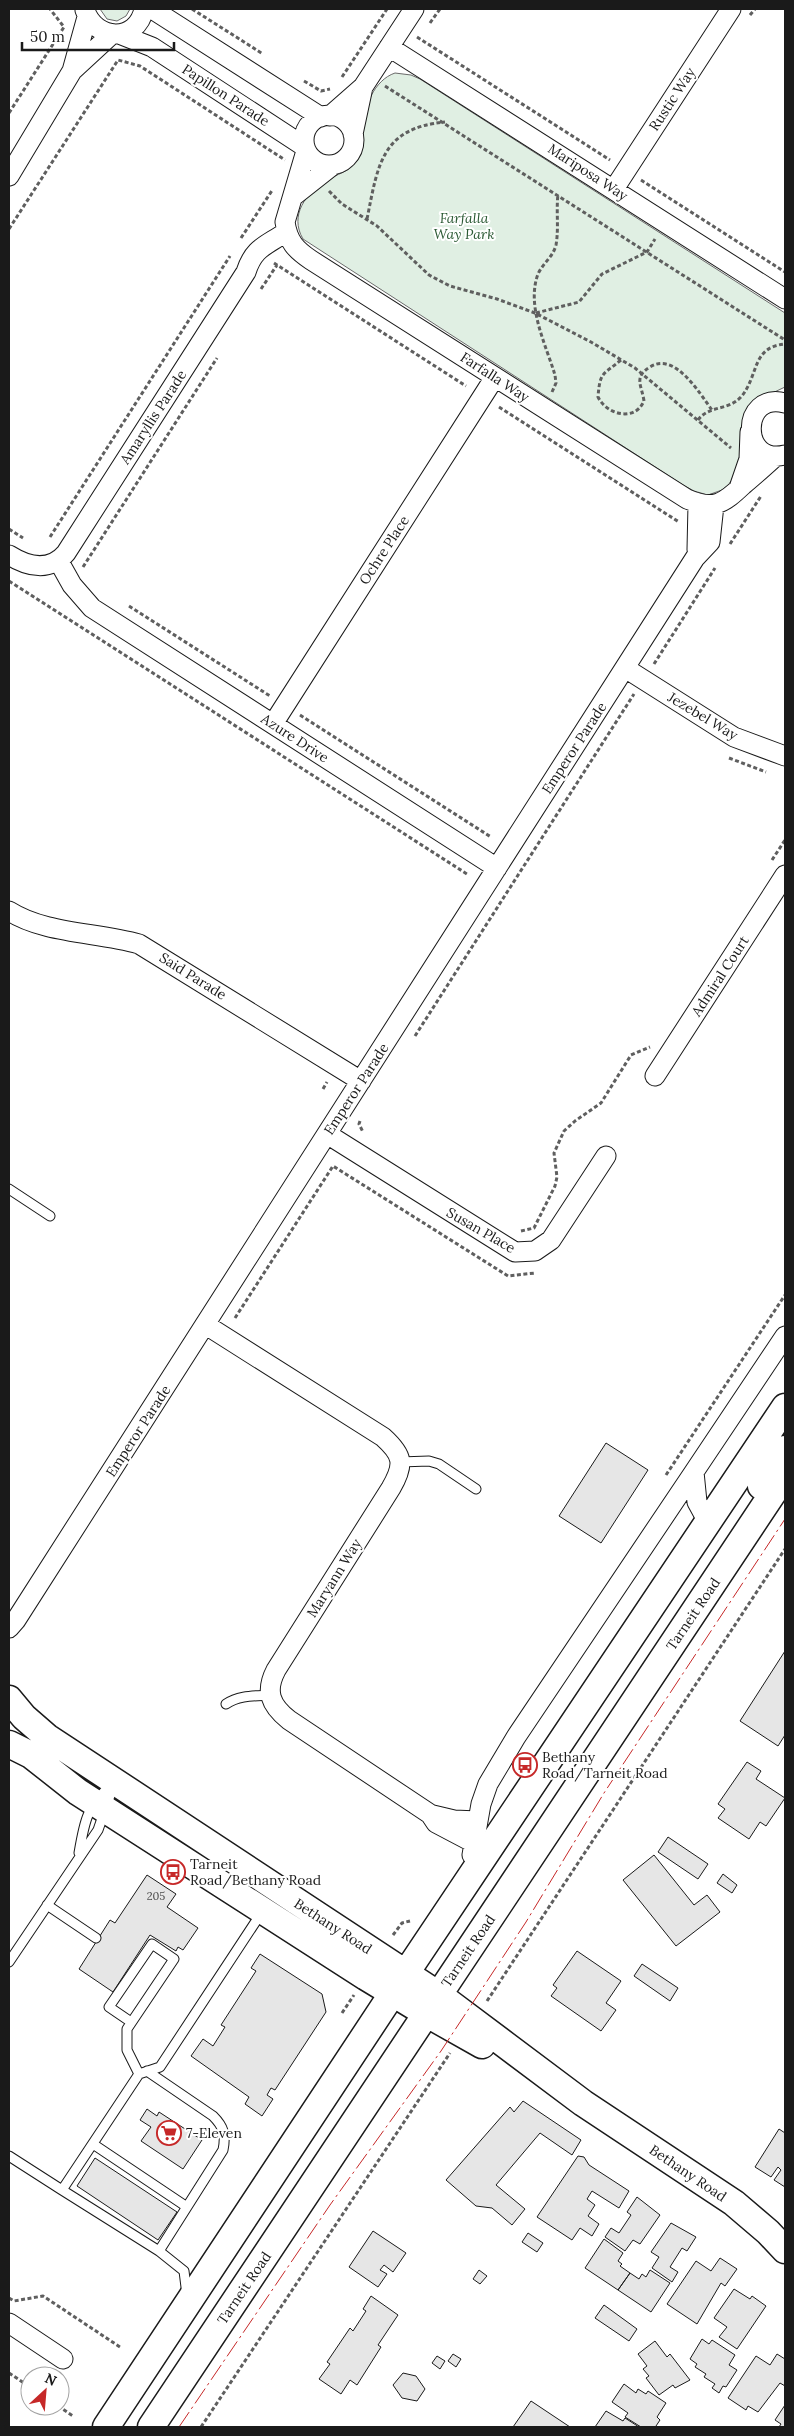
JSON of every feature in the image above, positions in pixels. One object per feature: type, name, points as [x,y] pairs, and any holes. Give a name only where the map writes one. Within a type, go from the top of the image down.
[{"type":"main road","points":[[106,2427],[785,1407]]},
{"type":"main road","points":[[711,1520],[728,1522],[737,1518],[749,1505],[785,1449]]},
{"type":"main road","name":"Tarneit Road","points":[[151,2427],[785,1475]]},
{"type":"main road","name":"Bethany Road","points":[[9,1699],[24,1717],[47,1737],[115,1780],[265,1896]]},
{"type":"main road","name":"Bethany Road","points":[[9,1744],[31,1755],[58,1778],[100,1806],[265,1896],[400,1983],[734,2204],[785,2250]]},
{"type":"street","points":[[9,176],[72,71],[115,34],[134,27],[140,20],[144,9]]},
{"type":"street","points":[[152,9],[326,116],[344,121],[353,134]]},
{"type":"street","points":[[308,174],[305,132],[309,125],[326,116],[367,82],[414,9]]},
{"type":"street","name":"Rustic Way","points":[[614,189],[731,9]]},
{"type":"street","points":[[72,71],[85,11]]},
{"type":"street","name":"Papillon Parade","points":[[85,11],[97,29],[152,47],[305,149]]},
{"type":"street","name":"Mariposa Way","points":[[390,47],[785,299]]},
{"type":"street","points":[[290,239],[286,214],[308,174],[333,165],[347,157],[352,150],[353,134],[367,82]]},
{"type":"street","points":[[305,149],[317,162],[333,165]]},
{"type":"street","name":"Amaryllis Parade","points":[[51,563],[66,553],[246,272],[290,239]]},
{"type":"street","name":"Farfalla Way","points":[[290,239],[311,260],[671,490],[706,504]]},
{"type":"street","name":"Ochre Place","points":[[273,724],[495,377]]},
{"type":"street","points":[[773,458],[762,451],[752,439],[750,431],[758,409],[781,399]]},
{"type":"street","points":[[750,431],[773,458]]},
{"type":"street","points":[[706,504],[727,500],[773,458]]},
{"type":"street","name":"Emperor Parade","points":[[9,1640],[12,1624],[206,1325],[696,558],[706,504]]},
{"type":"street","points":[[9,555],[27,565],[51,563]]},
{"type":"street","name":"Azure Drive","points":[[51,563],[92,608],[497,868]]},
{"type":"street","name":"Jezebel Way","points":[[626,668],[734,737],[785,756]]},
{"type":"street","name":"Admiral Court","points":[[655,1076],[785,875]]},
{"type":"street","name":"Said Parade","points":[[9,911],[35,924],[115,937],[139,944],[360,1082]]},
{"type":"street","name":"Susan Place","points":[[327,1134],[515,1252],[535,1251],[551,1240],[606,1156]]},
{"type":"street","points":[[206,1325],[383,1437],[394,1447],[400,1462]]},
{"type":"street","points":[[469,1879],[478,1821],[488,1784],[516,1737],[785,1336]]},
{"type":"street","name":"Maryann Way","points":[[270,1695],[271,1679],[276,1670],[398,1477],[400,1462]]},
{"type":"street","points":[[694,1472],[697,1502],[703,1513],[711,1520]]},
{"type":"street","points":[[270,1695],[278,1711],[289,1720],[430,1814],[436,1822],[474,1843]]},
{"type":"street","points":[[430,1814],[454,1820],[478,1821]]},
{"type":"street","points":[[9,2323],[62,2359]]},
{"type":"lane","points":[[9,1189],[50,1216]]},
{"type":"lane","points":[[400,1462],[429,1461],[438,1464],[476,1489]]},
{"type":"lane","points":[[226,1704],[244,1697],[270,1695]]},
{"type":"lane","points":[[78,1855],[84,1820],[100,1806],[115,1780]]},
{"type":"lane","points":[[9,1962],[78,1855],[98,1830],[100,1806],[115,1780]]},
{"type":"lane","points":[[62,2190],[143,2073],[160,2067],[265,1896]]},
{"type":"lane","points":[[47,1905],[96,1938]]},
{"type":"lane","points":[[131,2022],[109,2007],[152,1944],[174,1959],[126,2030],[127,2050],[143,2073],[222,2125],[225,2137],[223,2150],[159,2251]]},
{"type":"lane","points":[[93,2144],[187,2207]]},
{"type":"lane","points":[[9,2156],[159,2251],[184,2271],[188,2302]]},
{"type":"path","points":[[9,113],[64,27],[50,9]]},
{"type":"path","points":[[192,9],[270,59]]},
{"type":"path","points":[[340,80],[387,9]]},
{"type":"path","points":[[383,15],[785,272]]},
{"type":"path","points":[[9,229],[118,60],[140,66],[308,174],[336,199],[367,219],[417,266],[439,281],[535,313],[591,342],[642,374],[721,440],[773,458],[775,475],[725,551]]},
{"type":"path","points":[[351,65],[367,82],[444,122],[785,342]]},
{"type":"path","points":[[303,80],[321,91],[335,88]]},
{"type":"path","points":[[367,219],[377,174],[390,146],[406,132],[416,127],[444,122]]},
{"type":"path","points":[[239,241],[274,186]]},
{"type":"path","points":[[530,427],[543,408],[556,383],[535,313],[536,284],[539,272],[551,258],[556,246],[558,194]]},
{"type":"path","points":[[535,313],[579,302],[602,274],[647,252],[678,204]]},
{"type":"path","points":[[218,355],[78,574],[51,563],[42,550],[234,249]]},
{"type":"path","points":[[256,296],[277,265]]},
{"type":"path","points":[[698,420],[702,413],[726,408],[738,400],[747,389],[763,353],[785,342]]},
{"type":"path","points":[[621,360],[607,369],[600,379],[598,397],[606,409],[627,415],[638,410],[644,400],[638,384],[642,374],[656,363],[662,363],[677,370],[694,384],[712,410]]},
{"type":"path","points":[[9,529],[25,540]]},
{"type":"path","points":[[411,1042],[715,567]]},
{"type":"path","points":[[9,581],[467,874]]},
{"type":"path","points":[[128,606],[491,837]]},
{"type":"path","points":[[769,865],[785,840]]},
{"type":"path","points":[[519,1231],[534,1228],[551,1196],[557,1177],[554,1153],[564,1131],[601,1103],[628,1059],[635,1053],[650,1047],[655,1038]]},
{"type":"path","points":[[364,1116],[359,1124],[362,1127],[361,1130],[369,1136]]},
{"type":"path","points":[[235,1318],[333,1166],[508,1276],[535,1274]]},
{"type":"path","points":[[666,1474],[785,1295]]},
{"type":"path","points":[[487,2001],[785,1549]]},
{"type":"path","points":[[393,1935],[402,1924],[410,1921]]},
{"type":"path","points":[[342,2012],[355,1994]]},
{"type":"path","points":[[201,2427],[453,2049]]},
{"type":"path","points":[[9,2298],[14,2301],[43,2296],[120,2347]]},
{"type":"path","points":[[9,2373],[20,2380]]},
{"type":"green space","points":[[100,9],[130,9],[126,16],[117,21],[107,19]]},
{"type":"green space","name":"Farfalla Way Park","points":[[395,73],[411,75],[420,79],[785,313],[785,387],[764,397],[732,480],[722,490],[708,495],[683,485],[303,239],[298,221],[302,205],[319,185],[346,171],[359,158],[365,112],[371,96],[381,82]]},
{"type":"building","points":[[606,1443],[648,1470],[601,1543],[559,1516]]},
{"type":"building","points":[[785,1651],[785,1735],[778,1746],[740,1721]]},
{"type":"building","points":[[747,1762],[761,1771],[756,1779],[785,1798],[766,1826],[760,1822],[749,1839],[718,1818],[725,1809],[718,1804]]},
{"type":"building","points":[[668,1837],[708,1864],[698,1879],[658,1852]]},
{"type":"building","points":[[654,1855],[694,1905],[707,1895],[720,1912],[676,1946],[623,1880]]},
{"type":"building","points":[[723,1874],[737,1885],[732,1893],[717,1883]]},
{"type":"building","points":[[147,1875],[176,1894],[167,1907],[198,1928],[183,1950],[178,1947],[176,1951],[150,1935],[113,1992],[79,1969],[110,1920],[115,1923]]},
{"type":"building","points":[[577,1951],[621,1981],[606,2003],[616,2010],[601,2031],[551,1996],[557,1988],[553,1985]]},
{"type":"building","points":[[260,1954],[322,1994],[326,2012],[275,2090],[271,2088],[267,2095],[273,2099],[262,2116],[245,2104],[249,2097],[191,2056],[203,2039],[213,2046],[225,2027],[221,2025],[256,1971],[251,1968]]},
{"type":"building","points":[[642,1964],[678,1988],[670,2001],[634,1976]]},
{"type":"building","points":[[523,2101],[581,2140],[572,2155],[540,2133],[496,2185],[525,2209],[512,2225],[492,2208],[476,2206],[446,2180],[510,2107],[514,2112]]},
{"type":"building","name":"7-Eleven","points":[[147,2109],[157,2116],[159,2112],[202,2140],[183,2169],[141,2141],[151,2127],[140,2120]]},
{"type":"building","points":[[779,2129],[785,2133],[785,2187],[774,2180],[781,2170],[778,2167],[771,2177],[755,2167]]},
{"type":"building","points":[[578,2156],[584,2157],[589,2165],[629,2191],[619,2208],[592,2191],[587,2199],[595,2205],[588,2216],[599,2224],[592,2236],[580,2228],[572,2240],[537,2217]]},
{"type":"building","points":[[95,2158],[177,2212],[158,2240],[77,2186]]},
{"type":"building","points":[[637,2197],[660,2215],[640,2244],[633,2240],[625,2251],[605,2237],[611,2228],[619,2233],[631,2215],[627,2212]]},
{"type":"building","points":[[671,2223],[696,2237],[687,2251],[682,2248],[670,2267],[678,2272],[672,2282],[652,2268],[659,2257],[651,2252]]},
{"type":"building","points":[[373,2231],[406,2253],[393,2272],[384,2265],[380,2270],[387,2274],[378,2287],[349,2267]]},
{"type":"building","points":[[528,2233],[543,2243],[537,2252],[522,2242]]},
{"type":"building","points":[[604,2239],[623,2253],[618,2261],[622,2264],[620,2266],[630,2273],[618,2290],[585,2268]]},
{"type":"building","points":[[720,2258],[737,2269],[725,2286],[721,2283],[697,2324],[667,2304],[696,2261],[711,2271]]},
{"type":"building","points":[[479,2270],[487,2276],[480,2284],[473,2279]]},
{"type":"building","points":[[650,2270],[670,2283],[651,2312],[618,2290],[630,2273],[639,2279],[642,2274],[646,2277]]},
{"type":"building","points":[[734,2289],[750,2299],[752,2296],[766,2306],[737,2349],[719,2337],[727,2327],[714,2318]]},
{"type":"building","points":[[371,2296],[398,2315],[378,2345],[381,2347],[357,2385],[350,2380],[341,2394],[319,2379],[330,2364],[327,2362],[350,2328],[353,2331],[366,2311],[363,2309]]},
{"type":"building","points":[[604,2305],[637,2329],[629,2341],[595,2318]]},
{"type":"building","points":[[702,2339],[709,2344],[712,2340],[735,2355],[729,2365],[737,2370],[726,2387],[723,2386],[719,2393],[712,2388],[715,2384],[704,2377],[706,2374],[695,2367],[697,2364],[690,2359]]},
{"type":"building","points":[[655,2341],[667,2357],[670,2354],[690,2380],[675,2388],[673,2385],[659,2395],[646,2378],[649,2376],[643,2369],[647,2366],[638,2354]]},
{"type":"building","points":[[453,2354],[461,2359],[456,2367],[448,2361]]},
{"type":"building","points":[[777,2354],[785,2359],[785,2386],[780,2383],[758,2412],[748,2406],[746,2410],[728,2398],[756,2356],[770,2365]]},
{"type":"building","points":[[437,2356],[445,2361],[440,2369],[432,2363]]},
{"type":"building","points":[[403,2373],[416,2376],[425,2389],[417,2401],[402,2398],[393,2385]]},
{"type":"building","points":[[624,2384],[636,2393],[638,2389],[646,2394],[648,2391],[666,2403],[657,2417],[660,2420],[657,2427],[641,2427],[625,2417],[628,2413],[612,2402]]},
{"type":"building","points":[[531,2401],[570,2427],[513,2427]]},
{"type":"building","points":[[785,2405],[785,2427],[779,2427],[781,2424],[775,2420]]},
{"type":"building","points":[[606,2411],[623,2421],[625,2418],[639,2427],[595,2427]]},
{"type":"power","points":[[179,2427],[330,2205],[441,2051],[526,1922],[604,1793],[785,1519]]},
{"type":"place","name":"Bethany Road/Tarneit Road","points":[[525,1765]]},
{"type":"place","name":"Tarneit Road/Bethany Road","points":[[173,1872]]},
{"type":"place","name":"7-Eleven","points":[[169,2133]]}]
